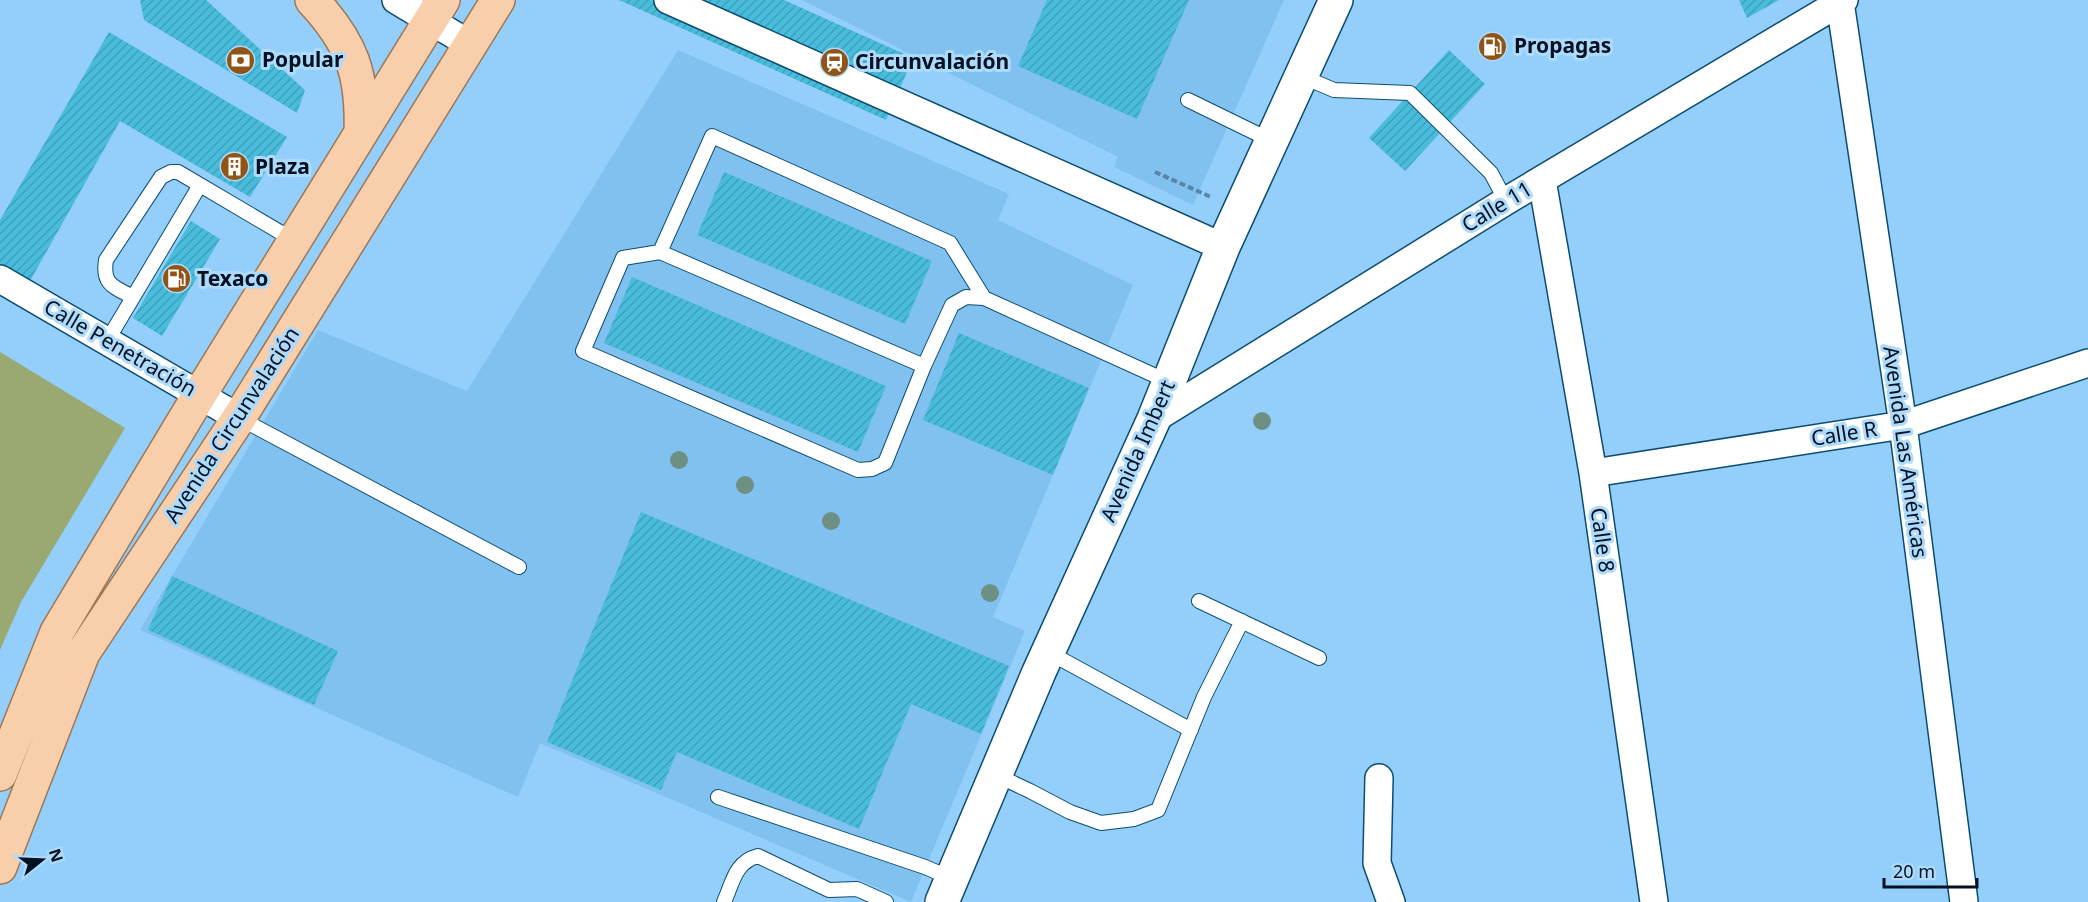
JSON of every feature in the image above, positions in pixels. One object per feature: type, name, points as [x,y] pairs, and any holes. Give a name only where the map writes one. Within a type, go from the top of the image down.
[{"type":"main road","points":[[312,0],[337,29],[354,62],[362,107],[362,133]]},
{"type":"main road","name":"Avenida Imbert","points":[[948,890],[1048,652],[1154,419],[1222,247],[1336,0]]},
{"type":"main road","name":"Avenida Circunvalación","points":[[0,867],[84,653],[239,418],[471,45],[493,2]]},
{"type":"main road","name":"Avenida Circunvalación","points":[[0,774],[57,632],[200,394],[437,10]]},
{"type":"street","points":[[396,0],[437,10],[471,45]]},
{"type":"street","points":[[668,0],[1222,247]]},
{"type":"street","name":"Calle 11","points":[[1154,419],[1506,201],[1842,1]]},
{"type":"street","name":"Avenida Las Américas","points":[[1842,1],[1903,425],[1964,902]]},
{"type":"street","name":"Calle 8","points":[[1542,180],[1593,473],[1654,902]]},
{"type":"street","name":"Calle Penetración","points":[[0,279],[239,418]]},
{"type":"street","name":"Calle R","points":[[1593,473],[1903,425],[2088,363]]},
{"type":"street","points":[[1379,778],[1377,863],[1390,902]]},
{"type":"lane","points":[[1301,76],[1334,90],[1410,93],[1491,173],[1506,201]]},
{"type":"lane","points":[[1188,100],[1272,141]]},
{"type":"lane","points":[[660,252],[712,136],[950,243],[984,298]]},
{"type":"lane","points":[[133,297],[111,285],[106,279],[104,271],[106,260],[161,177],[171,172],[178,172],[295,241]]},
{"type":"lane","points":[[107,341],[200,185]]},
{"type":"lane","points":[[924,366],[660,252],[622,258],[583,351],[858,470],[872,469],[885,463],[924,366],[952,305],[966,297],[984,298],[1168,382]]},
{"type":"lane","points":[[239,418],[519,567]]},
{"type":"lane","points":[[1198,601],[1319,658]]},
{"type":"lane","points":[[996,775],[1070,812],[1101,822],[1134,819],[1158,810],[1204,698],[1242,621]]},
{"type":"lane","points":[[1048,652],[1191,730]]},
{"type":"lane","points":[[718,797],[925,867],[948,890]]},
{"type":"lane","points":[[724,902],[740,866],[758,856],[833,896],[857,889],[886,902]]},
{"type":"path","points":[[1155,172],[1239,210]]},
{"type":"shaded area","points":[[802,0],[1284,0],[1193,205],[1114,167],[1118,157]]},
{"type":"shaded area","points":[[678,50],[1009,194],[998,220],[1133,285],[993,617],[1025,631],[911,902],[540,743],[518,797],[140,630],[318,330],[467,391]]},
{"type":"green space","points":[[0,352],[125,428],[21,602],[0,650]]},
{"type":"building","name":"Popular","points":[[140,0],[206,0],[305,90],[297,113],[144,20]]},
{"type":"building","name":"Circunvalación","points":[[619,0],[784,0],[913,58],[886,120]]},
{"type":"building","points":[[1047,0],[1189,0],[1137,119],[1018,66]]},
{"type":"building","points":[[1739,0],[1779,0],[1747,18]]},
{"type":"building","name":"Plaza","points":[[109,32],[287,137],[250,197],[120,121],[26,288],[0,272],[0,220]]},
{"type":"building","points":[[1449,50],[1485,84],[1405,171],[1369,138]]},
{"type":"building","points":[[724,172],[932,261],[905,324],[697,235]]},
{"type":"building","name":"Texaco","points":[[191,221],[220,239],[162,336],[133,318]]},
{"type":"building","points":[[632,277],[886,386],[858,452],[604,343]]},
{"type":"building","points":[[959,333],[1089,388],[1053,475],[923,420]]},
{"type":"building","points":[[641,512],[1009,666],[981,734],[911,704],[859,829],[677,752],[661,790],[547,742]]},
{"type":"building","points":[[172,576],[338,651],[314,705],[148,630]]},
{"type":"place","name":"Propagas","points":[[1493,46]]},
{"type":"place","name":"Popular","points":[[241,60]]},
{"type":"place","name":"Circunvalación","points":[[834,62]]},
{"type":"place","name":"Plaza","points":[[234,167]]},
{"type":"place","name":"Texaco","points":[[176,279]]}]
